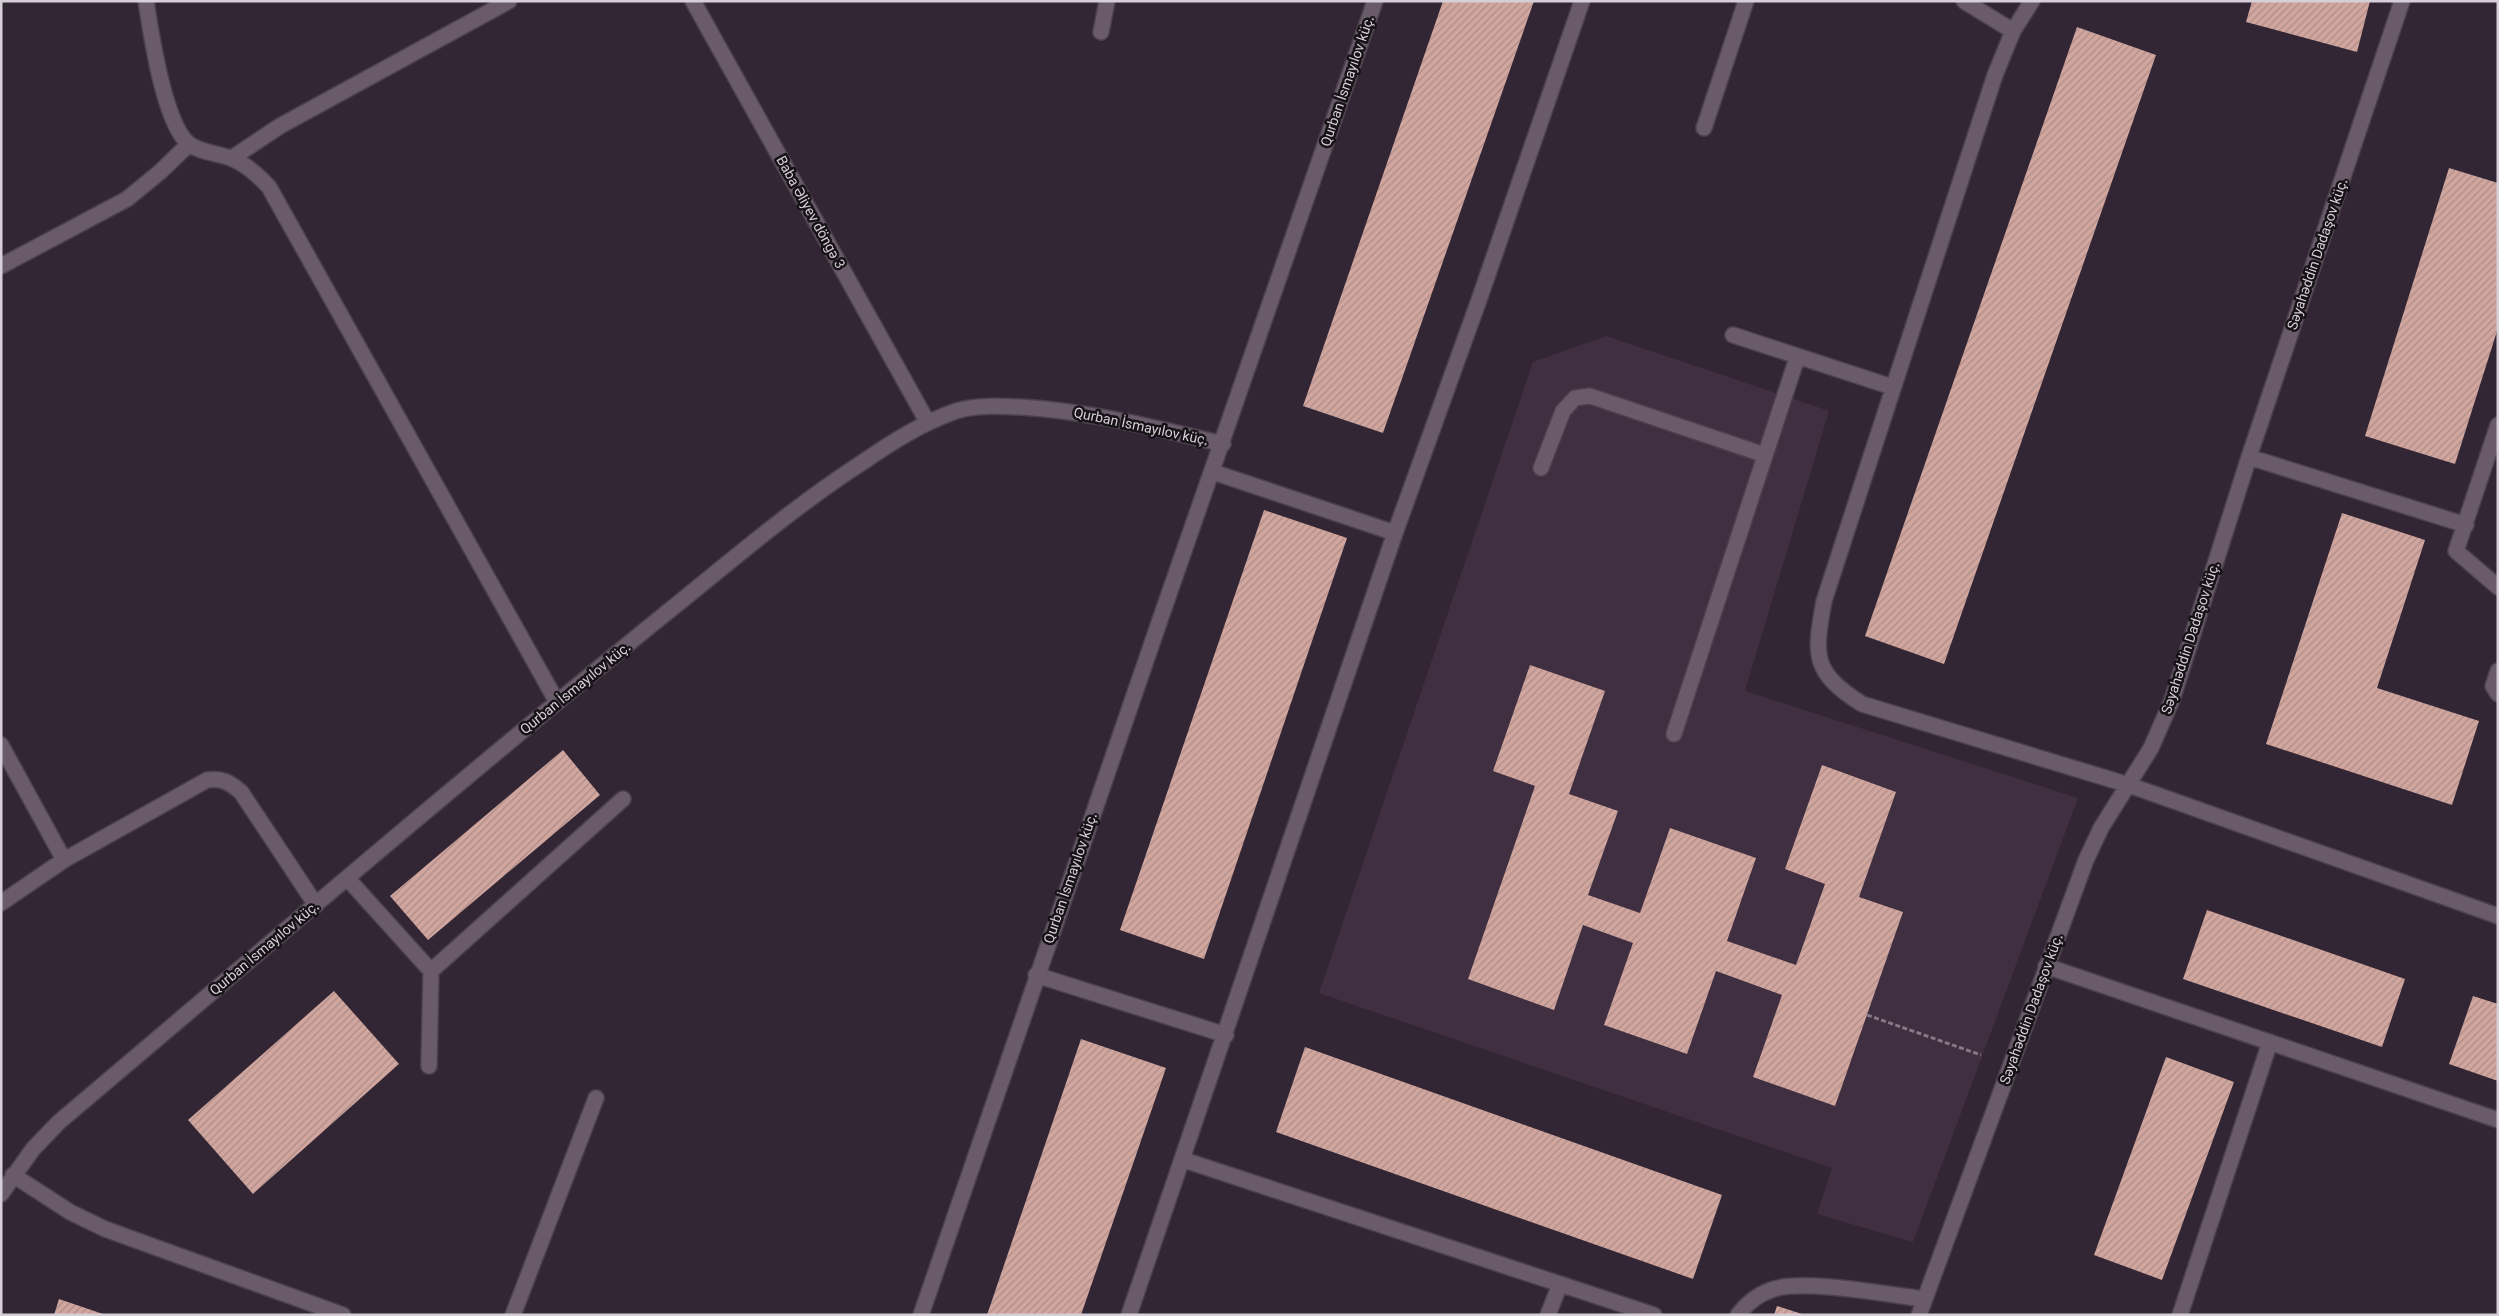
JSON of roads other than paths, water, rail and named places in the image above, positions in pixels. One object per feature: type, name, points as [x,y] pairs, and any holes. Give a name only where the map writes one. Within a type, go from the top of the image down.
[{"type":"street","points":[[146,1],[169,110],[178,130],[189,144],[232,158],[253,171],[269,187],[557,702]]},
{"type":"street","points":[[232,158],[280,126],[510,1]]},
{"type":"street","name":"Baba Əliyev döngə 3","points":[[693,1],[928,423]]},
{"type":"street","points":[[1101,32],[1107,1]]},
{"type":"street","name":"Qurban İsmayılov küç.","points":[[921,1315],[1036,975],[1223,444],[1375,1]]},
{"type":"street","points":[[1129,1315],[1184,1160],[1395,533],[1479,300],[1582,1]]},
{"type":"street","points":[[1704,128],[1746,1]]},
{"type":"street","points":[[1964,1],[2013,31]]},
{"type":"street","points":[[2032,1],[2013,31],[1995,75],[1824,601],[1817,640],[1821,666],[1838,689],[1862,704],[2128,784],[2498,916]]},
{"type":"street","name":"Səyahəddin Dadaşov küç.","points":[[1918,1315],[2086,860],[2102,828],[2151,748],[2172,700],[2249,457],[2402,1]]},
{"type":"street","points":[[1,266],[126,199],[160,172],[189,144]]},
{"type":"street","points":[[1733,335],[1797,358],[1892,387]]},
{"type":"street","points":[[1674,734],[1797,358]]},
{"type":"street","points":[[1541,468],[1563,412],[1575,398],[1590,396],[1765,455]]},
{"type":"street","name":"Qurban İsmayılov küç.","points":[[1,1194],[33,1149],[59,1122],[347,878],[557,702],[819,490],[894,441],[928,423],[960,410],[995,406],[1050,409],[1110,417],[1223,444]]},
{"type":"street","points":[[2498,425],[2456,552],[2498,587]]},
{"type":"street","points":[[2249,457],[2466,524]]},
{"type":"street","points":[[1213,472],[1395,533]]},
{"type":"street","points":[[2498,671],[2493,686],[2498,694]]},
{"type":"street","points":[[1,745],[64,860]]},
{"type":"street","points":[[1,902],[64,860],[207,780],[219,778],[231,783],[241,792],[316,905]]},
{"type":"street","points":[[431,971],[623,799]]},
{"type":"street","points":[[347,878],[431,971],[429,1066]]},
{"type":"street","points":[[2046,966],[2498,1120]]},
{"type":"street","points":[[1036,975],[1226,1035]]},
{"type":"street","points":[[2180,1315],[2270,1042]]},
{"type":"street","points":[[513,1315],[596,1098]]},
{"type":"street","points":[[1184,1160],[1654,1315]]},
{"type":"street","points":[[13,1175],[70,1212],[105,1229],[343,1315]]},
{"type":"street","points":[[1548,1315],[1560,1284]]},
{"type":"street","points":[[1738,1315],[1748,1302],[1772,1289],[1799,1284],[1924,1299]]}]
